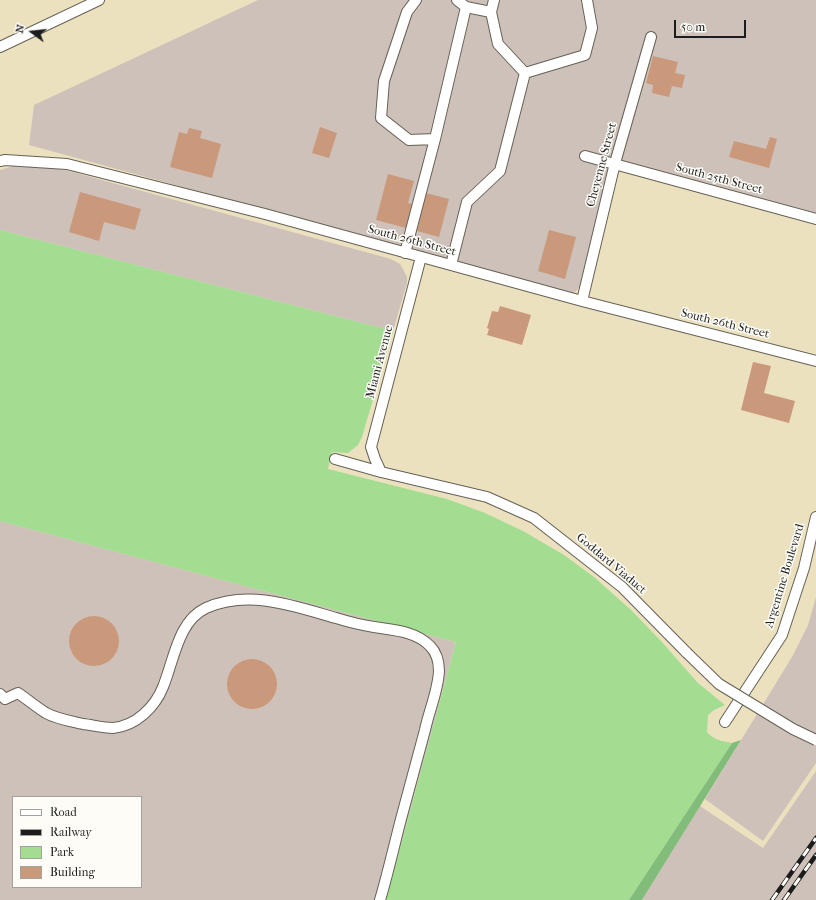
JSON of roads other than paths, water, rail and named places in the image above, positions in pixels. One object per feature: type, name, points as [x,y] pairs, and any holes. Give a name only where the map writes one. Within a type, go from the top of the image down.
[{"type":"street","points":[[0,47],[98,0]]},
{"type":"street","points":[[416,0],[407,12],[384,81],[381,118],[408,140],[435,139]]},
{"type":"street","points":[[457,0],[466,7],[491,12]]},
{"type":"street","points":[[494,0],[491,12],[498,44],[525,73]]},
{"type":"street","points":[[525,73],[585,56],[592,28],[587,0]]},
{"type":"street","points":[[405,253],[435,139],[466,7]]},
{"type":"street","name":"Cheyenne Street","points":[[582,301],[615,163],[650,37]]},
{"type":"street","points":[[451,265],[467,202],[500,171],[525,73]]},
{"type":"street","name":"South 25th Street","points":[[585,156],[816,219]]},
{"type":"street","name":"South 26th Street","points":[[0,161],[5,160],[67,164],[264,214],[582,301],[816,361]]},
{"type":"street","name":"Miami Avenue","points":[[381,472],[371,447],[421,257]]},
{"type":"street","name":"Goddard Viaduct","points":[[335,459],[381,472],[487,497],[534,518],[622,587],[719,684],[793,729],[816,740]]},
{"type":"street","name":"Argentine Boulevard","points":[[725,722],[782,635],[804,568],[816,517]]},
{"type":"street","points":[[0,694],[5,699],[18,693],[47,713],[73,722],[114,728],[128,724],[144,715],[156,702],[163,688],[181,636],[191,620],[204,609],[237,599],[255,599],[274,602],[372,627],[400,631],[421,639],[434,651],[438,660],[438,679],[380,900]]},
{"type":"railway","points":[[772,900],[816,838]]},
{"type":"railway","points":[[784,900],[816,855]]}]
